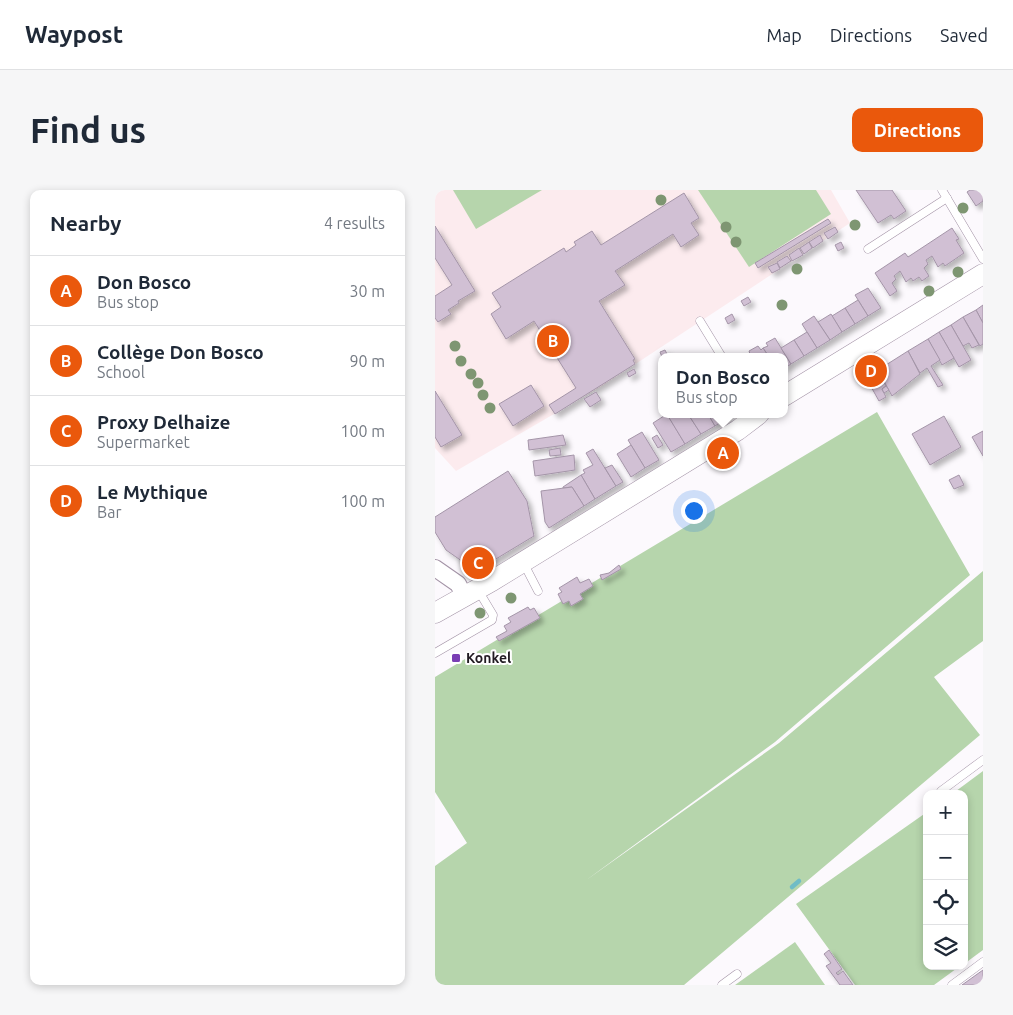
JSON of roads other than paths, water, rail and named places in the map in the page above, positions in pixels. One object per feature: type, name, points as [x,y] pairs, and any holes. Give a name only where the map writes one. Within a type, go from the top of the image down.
[{"type":"street","points":[[788,394],[983,274]]},
{"type":"street","points":[[435,613],[523,562],[750,418]]},
{"type":"street","points":[[435,568],[471,593]]},
{"type":"lane","points":[[942,190],[983,260]]},
{"type":"lane","points":[[868,249],[947,198]]},
{"type":"lane","points":[[699,321],[719,353]]},
{"type":"lane","points":[[523,562],[539,591]]},
{"type":"lane","points":[[435,653],[492,620],[493,615],[471,593]]},
{"type":"lane","points":[[942,790],[983,760]]},
{"type":"lane","points":[[952,985],[983,962]]},
{"type":"lane","points":[[722,985],[737,974]]},
{"type":"waterway","points":[[792,887],[799,881]]},
{"type":"place","name":"Collège Don Bosco","points":[[553,341]]},
{"type":"place","name":"Le Mythique","points":[[871,371]]},
{"type":"place","name":"Don Bosco","points":[[723,453]]},
{"type":"place","name":"Proxy Delhaize","points":[[478,563]]},
{"type":"place","name":"Konkel","points":[[456,658]]}]
